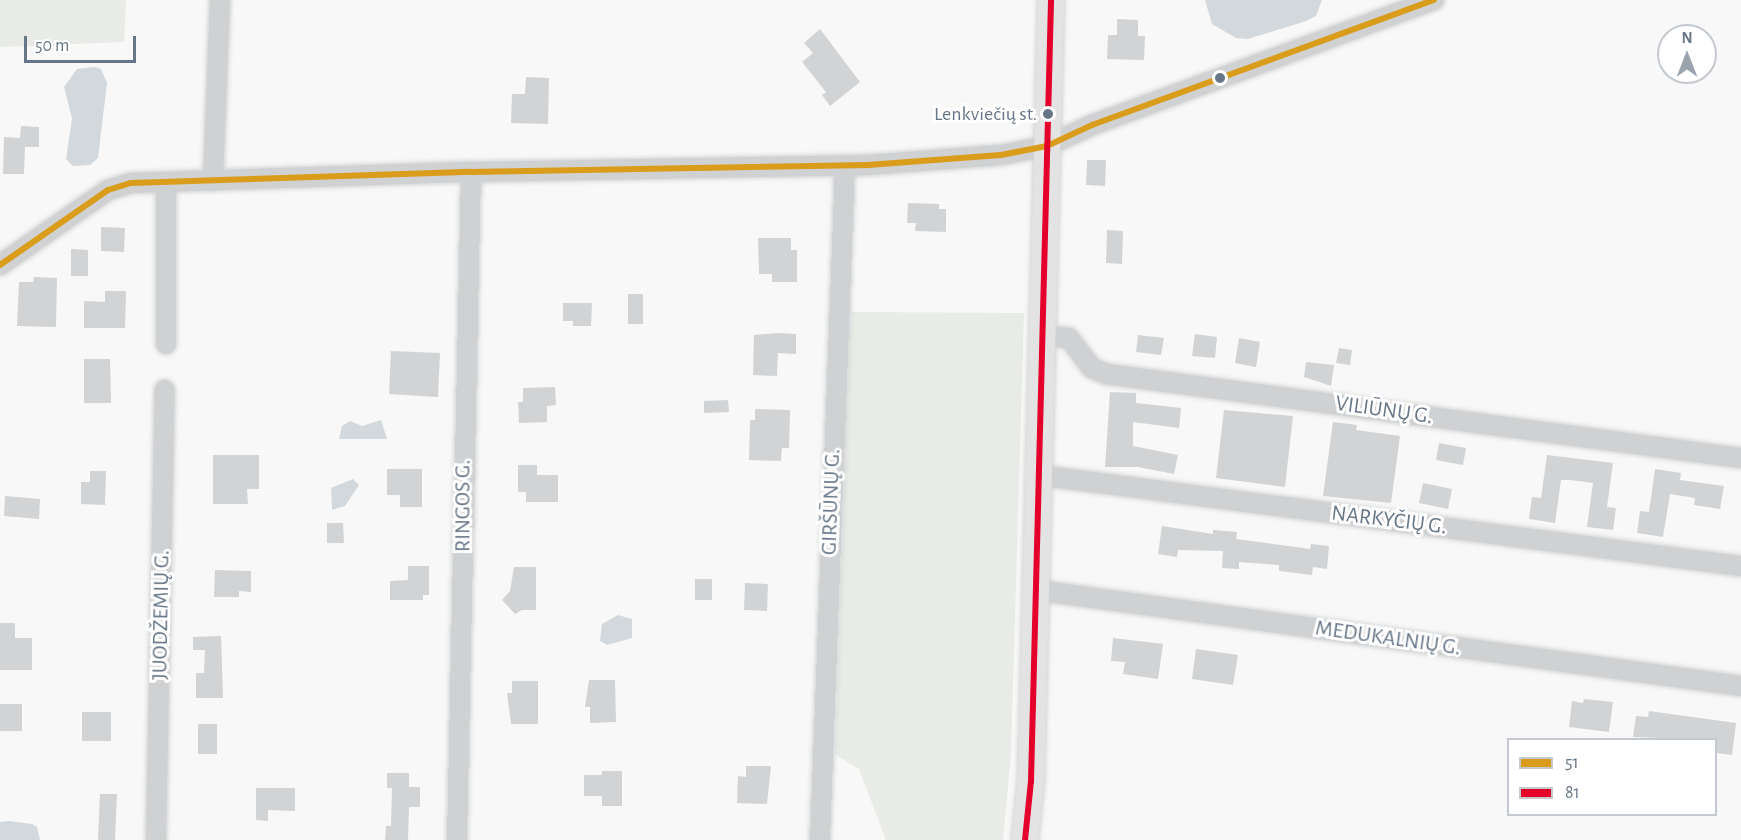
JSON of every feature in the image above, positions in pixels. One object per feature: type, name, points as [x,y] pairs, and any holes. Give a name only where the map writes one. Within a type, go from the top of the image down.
[{"type":"main road","points":[[1025,840],[1031,781],[1051,0]]},
{"type":"street","points":[[213,181],[220,0]]},
{"type":"street","points":[[0,265],[108,190],[131,183],[471,172],[845,165],[1001,154],[1047,146],[1092,125],[1434,0]]},
{"type":"street","name":"GIRŠŪNŲ G.","points":[[820,840],[845,165]]},
{"type":"street","name":"RINGOS G.","points":[[457,840],[471,172]]},
{"type":"street","points":[[165,344],[166,182]]},
{"type":"street","name":"VILIŪNŲ G.","points":[[1043,336],[1069,338],[1092,368],[1106,374],[1741,458]]},
{"type":"street","name":"JUODŽEMIŲ G.","points":[[156,840],[165,390]]},
{"type":"street","name":"NARKYČIŲ G.","points":[[1038,475],[1741,566]]},
{"type":"street","name":"MEDUKALNIŲ G.","points":[[1035,590],[1741,686]]},
{"type":"shaded area","points":[[0,0],[126,0],[124,42],[0,47]]},
{"type":"shaded area","points":[[1205,0],[1322,0],[1316,16],[1248,39],[1236,38],[1212,24]]},
{"type":"shaded area","points":[[94,67],[101,69],[107,83],[98,158],[90,165],[73,166],[66,159],[72,118],[64,87],[77,69]]},
{"type":"shaded area","points":[[850,312],[1024,313],[1011,754],[1003,840],[886,840],[859,769],[835,754]]},
{"type":"shaded area","points":[[381,420],[387,439],[339,439],[342,426],[350,421],[362,426]]},
{"type":"shaded area","points":[[353,479],[359,485],[345,506],[332,510],[331,488]]},
{"type":"shaded area","points":[[618,615],[632,619],[632,638],[607,645],[600,641],[602,624]]},
{"type":"shaded area","points":[[0,822],[32,824],[37,827],[40,840],[0,840]]},
{"type":"building","points":[[1117,19],[1138,20],[1138,36],[1145,36],[1144,60],[1107,59],[1108,35],[1117,35]]},
{"type":"building","points":[[820,29],[860,82],[830,106],[822,95],[826,92],[802,62],[813,53],[804,43]]},
{"type":"building","points":[[526,77],[549,78],[548,124],[511,123],[512,94],[525,94]]},
{"type":"building","points":[[21,126],[39,127],[39,147],[25,147],[24,174],[3,174],[4,137],[20,138]]},
{"type":"building","points":[[1087,160],[1106,160],[1105,186],[1086,185]]},
{"type":"building","points":[[908,203],[939,204],[939,209],[946,209],[946,232],[915,231],[916,223],[907,223]]},
{"type":"building","points":[[101,227],[125,228],[124,252],[101,251]]},
{"type":"building","points":[[1107,230],[1123,231],[1122,264],[1106,263]]},
{"type":"building","points":[[758,238],[791,238],[791,250],[797,250],[797,282],[772,282],[772,274],[759,274]]},
{"type":"building","points":[[71,249],[88,250],[88,276],[71,276]]},
{"type":"building","points":[[34,277],[57,278],[56,327],[17,326],[19,282],[33,282]]},
{"type":"building","points":[[105,291],[126,291],[125,328],[84,328],[84,301],[105,302]]},
{"type":"building","points":[[628,294],[643,294],[643,324],[628,324]]},
{"type":"building","points":[[563,303],[592,303],[591,326],[573,326],[573,321],[563,321]]},
{"type":"building","points":[[796,334],[796,354],[778,353],[777,376],[753,375],[754,335]]},
{"type":"building","points":[[1195,334],[1217,337],[1215,358],[1192,356]]},
{"type":"building","points":[[1138,335],[1164,338],[1161,355],[1136,352]]},
{"type":"building","points":[[1239,338],[1260,342],[1256,367],[1235,363]]},
{"type":"building","points":[[1339,348],[1352,350],[1350,365],[1336,363]]},
{"type":"building","points":[[391,351],[440,353],[438,397],[389,394]]},
{"type":"building","points":[[84,359],[110,359],[111,403],[84,403]]},
{"type":"building","points":[[1306,362],[1334,365],[1331,386],[1304,377]]},
{"type":"building","points":[[555,387],[556,405],[547,406],[547,422],[519,423],[518,402],[523,402],[523,388]]},
{"type":"building","points":[[1110,392],[1136,393],[1136,403],[1181,408],[1179,428],[1133,422],[1133,446],[1178,455],[1174,474],[1138,467],[1105,467]]},
{"type":"building","points":[[728,400],[729,412],[704,413],[704,401]]},
{"type":"building","points":[[755,409],[790,410],[789,448],[782,448],[781,461],[749,460],[750,420],[755,420]]},
{"type":"building","points":[[1224,410],[1293,416],[1285,487],[1216,478]]},
{"type":"building","points":[[1333,422],[1357,425],[1356,430],[1400,436],[1391,503],[1323,496]]},
{"type":"building","points":[[1439,443],[1466,448],[1463,465],[1436,460]]},
{"type":"building","points":[[213,455],[259,455],[259,489],[247,489],[248,504],[213,504]]},
{"type":"building","points":[[1547,455],[1613,463],[1607,507],[1616,508],[1613,530],[1587,527],[1593,483],[1561,480],[1555,523],[1529,519],[1532,497],[1541,498]]},
{"type":"building","points":[[518,465],[537,465],[537,475],[558,475],[558,502],[526,502],[526,492],[518,492]]},
{"type":"building","points":[[387,469],[422,469],[422,507],[400,507],[400,495],[387,495]]},
{"type":"building","points":[[1655,469],[1681,473],[1680,480],[1724,486],[1720,509],[1694,505],[1695,498],[1670,494],[1663,537],[1637,533],[1640,511],[1649,512]]},
{"type":"building","points":[[90,471],[106,471],[105,505],[81,504],[81,482],[90,482]]},
{"type":"building","points":[[1423,483],[1452,489],[1448,509],[1419,503]]},
{"type":"building","points":[[5,496],[40,499],[39,519],[4,516]]},
{"type":"building","points":[[327,523],[343,523],[344,543],[327,543]]},
{"type":"building","points":[[1162,526],[1213,534],[1213,530],[1237,532],[1236,539],[1310,549],[1311,544],[1329,546],[1327,569],[1313,567],[1312,575],[1279,571],[1279,565],[1239,562],[1239,569],[1222,568],[1223,551],[1178,550],[1177,557],[1158,554]]},
{"type":"building","points":[[408,566],[429,566],[429,595],[423,595],[423,600],[390,600],[390,581],[408,580]]},
{"type":"building","points":[[514,567],[536,567],[536,610],[522,610],[515,614],[502,600],[510,591]]},
{"type":"building","points":[[215,570],[251,571],[251,592],[239,591],[239,597],[214,597]]},
{"type":"building","points":[[695,579],[712,579],[712,600],[695,600]]},
{"type":"building","points":[[745,583],[768,584],[767,611],[744,610]]},
{"type":"building","points":[[0,623],[15,623],[15,638],[32,638],[32,670],[0,670]]},
{"type":"building","points":[[221,636],[223,698],[196,698],[196,673],[204,673],[205,650],[193,650],[193,637]]},
{"type":"building","points":[[1113,638],[1163,644],[1158,679],[1123,674],[1125,662],[1111,661]]},
{"type":"building","points":[[1196,649],[1238,655],[1233,685],[1192,679]]},
{"type":"building","points":[[589,680],[615,680],[616,722],[590,723],[590,707],[585,707]]},
{"type":"building","points":[[512,681],[538,681],[538,724],[511,724],[507,693],[512,693]]},
{"type":"building","points":[[1584,699],[1613,702],[1609,732],[1569,727],[1572,701],[1583,703]]},
{"type":"building","points":[[0,704],[22,704],[22,731],[0,731]]},
{"type":"building","points":[[1649,711],[1736,723],[1732,755],[1717,753],[1717,738],[1633,737],[1636,716],[1648,717]]},
{"type":"building","points":[[82,712],[111,712],[111,741],[82,741]]},
{"type":"building","points":[[198,724],[217,724],[217,754],[198,754]]},
{"type":"building","points":[[746,766],[771,766],[767,804],[737,803],[738,776],[746,777]]},
{"type":"building","points":[[602,771],[622,771],[622,806],[602,806],[602,796],[584,796],[584,775],[602,775]]},
{"type":"building","points":[[387,773],[409,773],[409,787],[420,787],[420,807],[409,807],[408,840],[385,840],[386,826],[391,826],[392,788],[387,788]]},
{"type":"building","points":[[256,788],[295,788],[295,811],[268,810],[268,821],[256,820]]},
{"type":"building","points":[[100,794],[117,794],[115,840],[98,840]]},
{"type":"transit line","name":"81","points":[[1025,840],[1031,781],[1051,0]]},
{"type":"transit line","name":"51","points":[[0,265],[108,190],[131,183],[471,172],[868,165],[1001,155],[1047,146],[1092,125],[1434,0]]},
{"type":"place","name":"Lenkviečių st.","points":[[1048,114]]}]
